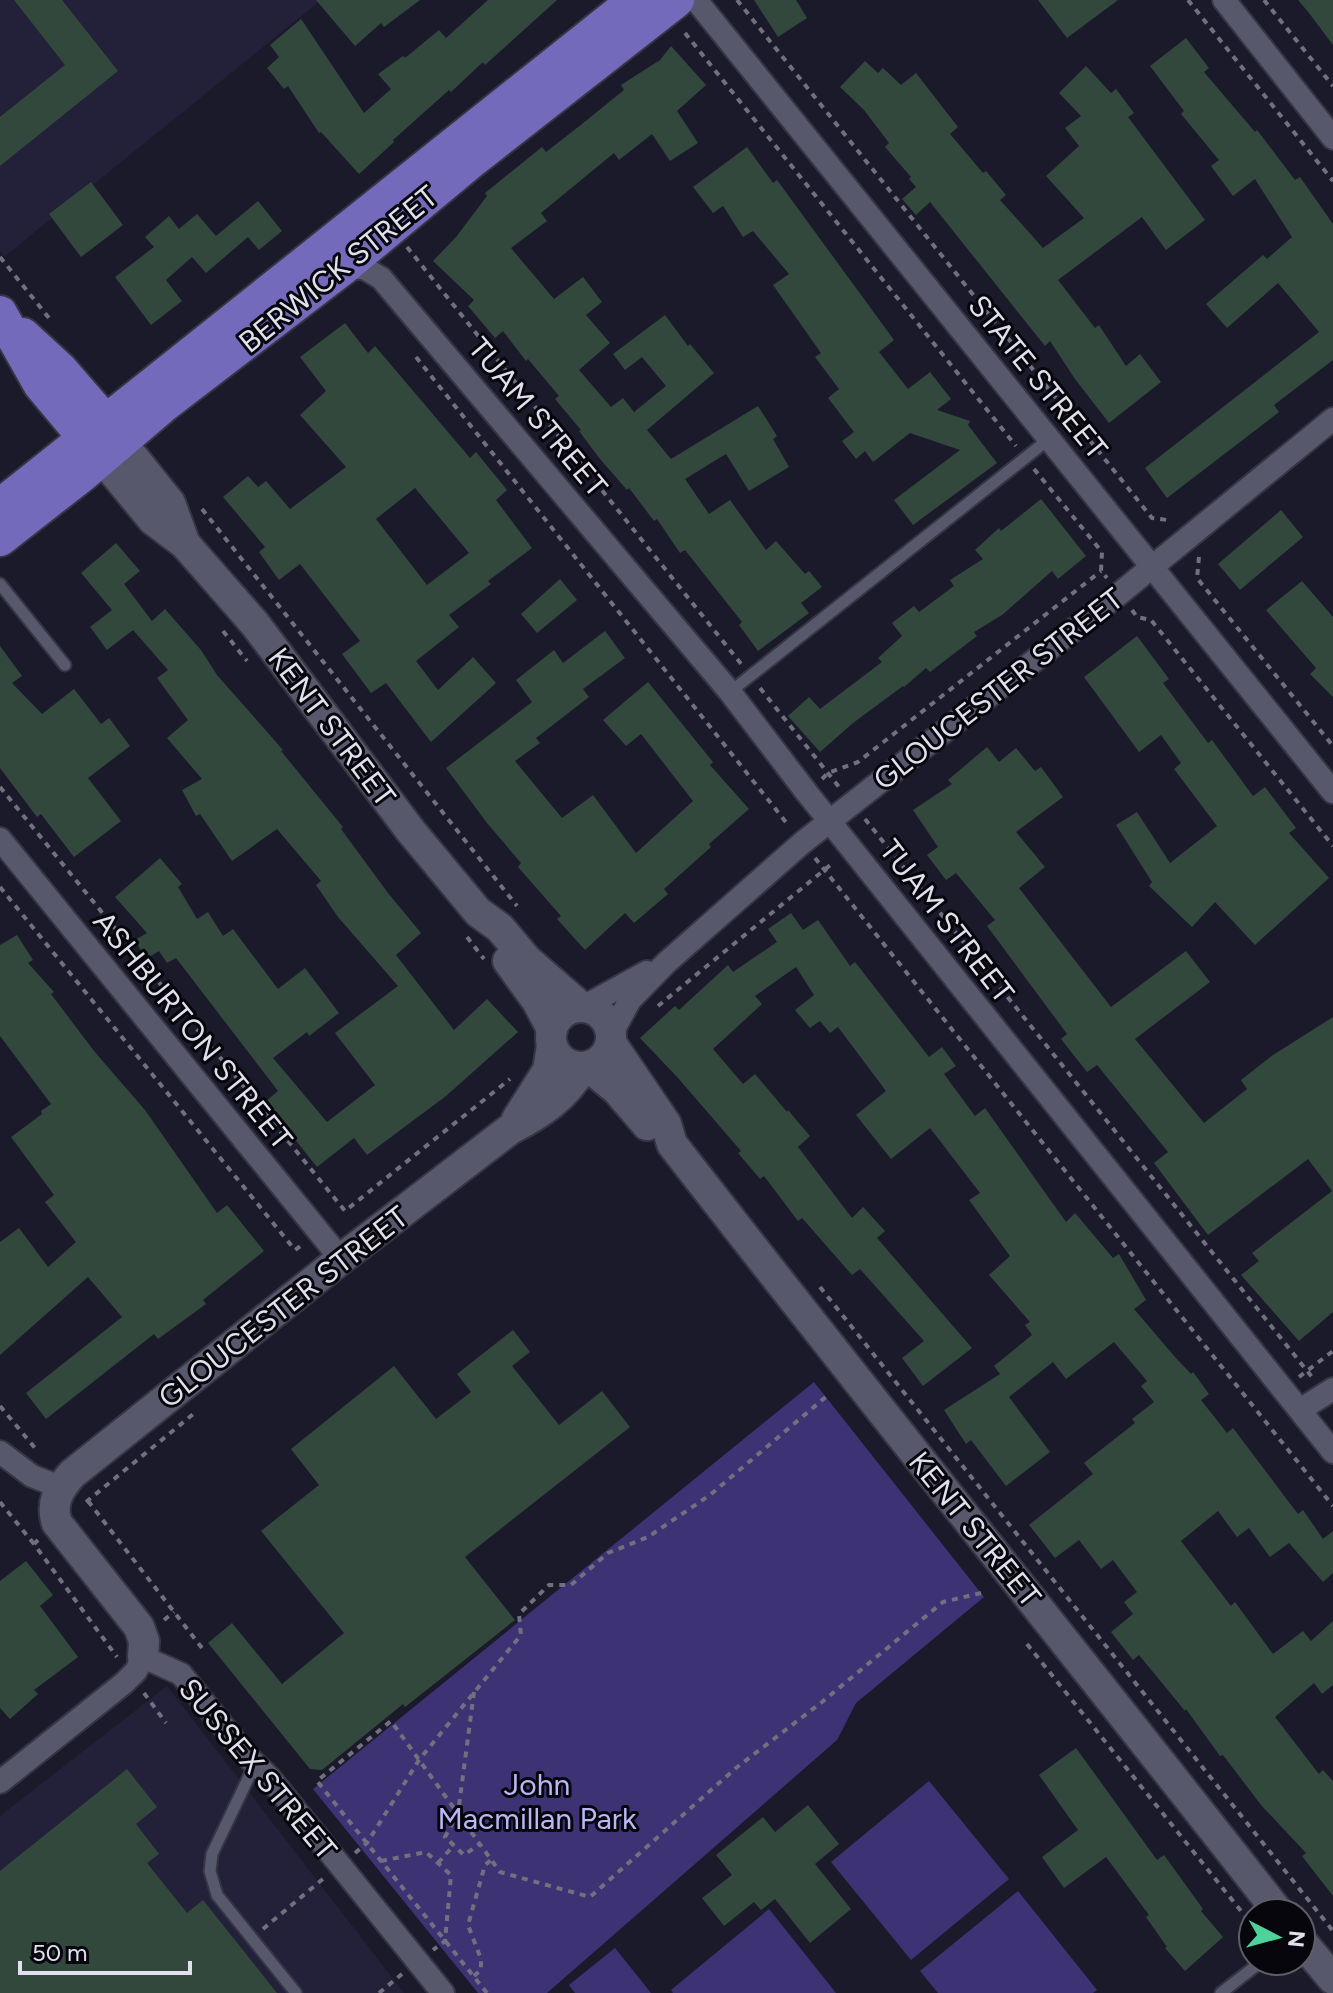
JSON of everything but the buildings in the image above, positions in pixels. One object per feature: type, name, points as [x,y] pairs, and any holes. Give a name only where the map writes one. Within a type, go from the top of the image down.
[{"type":"main road","name":"BERWICK STREET","points":[[0,539],[104,440],[635,0]]},
{"type":"main road","name":"BERWICK STREET","points":[[0,506],[164,405],[343,268],[474,159],[675,16]]},
{"type":"main road","name":"KENT STREET","points":[[1,314],[40,384],[170,503],[185,544],[255,624],[410,830],[472,925],[486,933],[537,1001],[552,1037]]},
{"type":"main road","name":"KENT STREET","points":[[472,925],[500,928],[526,959],[582,1006]]},
{"type":"main road","points":[[582,1006],[600,1012],[609,1025],[612,1038],[604,1058],[586,1067],[568,1065],[561,1060],[552,1037],[559,1015],[582,1006]]},
{"type":"main road","name":"GLOUCESTER STREET","points":[[509,1130],[548,1070],[552,1037]]},
{"type":"main road","name":"KENT STREET","points":[[612,1038],[666,1124],[672,1144],[870,1399],[1053,1624],[1266,1897]]},
{"type":"main road","name":"KENT STREET","points":[[586,1067],[617,1090],[662,1143],[672,1144]]},
{"type":"main road","name":"GLOUCESTER STREET","points":[[60,1487],[72,1474],[341,1259],[509,1130],[534,1117],[570,1089],[586,1067]]},
{"type":"main road","points":[[60,1487],[54,1509],[57,1523],[139,1627],[144,1641],[137,1666]]},
{"type":"main road","points":[[1317,1960],[1333,1979]]},
{"type":"street","points":[[1224,0],[1333,138]]},
{"type":"street","name":"STATE STREET","points":[[702,7],[1333,792]]},
{"type":"street","name":"TUAM STREET","points":[[343,268],[364,268],[381,278],[730,692],[807,793],[1333,1452]]},
{"type":"street","name":"GLOUCESTER STREET","points":[[612,1038],[630,1000],[666,963],[802,843],[1153,567],[1333,419]]},
{"type":"street","name":"ASHBURTON STREET","points":[[0,839],[341,1259]]},
{"type":"street","name":"GLOUCESTER STREET","points":[[582,1006],[666,963]]},
{"type":"street","points":[[1300,1410],[1333,1389]]},
{"type":"street","points":[[0,1452],[32,1476],[60,1487]]},
{"type":"street","points":[[0,1782],[137,1666]]},
{"type":"street","name":"SUSSEX STREET","points":[[137,1666],[181,1674],[269,1777],[443,1993]]},
{"type":"lane","points":[[730,692],[1049,439]]},
{"type":"lane","points":[[0,584],[65,665]]},
{"type":"lane","points":[[255,1764],[212,1854],[210,1871],[217,1895],[296,1993]]},
{"type":"lane","points":[[1221,1993],[1242,1977]]},
{"type":"path","points":[[737,0],[1152,518],[1167,520],[1200,558],[1197,578],[1333,746]]},
{"type":"path","points":[[1188,0],[1333,181]]},
{"type":"path","points":[[1264,0],[1333,86]]},
{"type":"path","points":[[685,33],[702,7]]},
{"type":"path","points":[[675,16],[685,33],[1102,552],[1101,571],[1137,617],[1154,623],[1333,846]]},
{"type":"path","points":[[409,349],[1333,1506]]},
{"type":"path","points":[[199,506],[522,913]]},
{"type":"path","points":[[781,816],[828,773],[858,762],[1101,571]]},
{"type":"path","points":[[1154,623],[1164,614]]},
{"type":"path","points":[[222,629],[251,666]]},
{"type":"path","points":[[0,787],[345,1211]]},
{"type":"path","points":[[658,1006],[824,870]]},
{"type":"path","points":[[0,887],[295,1250],[511,1078]]},
{"type":"path","points":[[472,925],[486,962]]},
{"type":"path","points":[[815,1280],[1333,1931]]},
{"type":"path","points":[[1280,1389],[1333,1351]]},
{"type":"path","points":[[256,1944],[265,1925],[367,1843],[419,1760],[521,1635],[519,1614],[549,1585],[571,1585],[608,1553],[648,1537],[710,1495],[828,1395]]},
{"type":"path","points":[[34,1544],[198,1410]]},
{"type":"path","points":[[88,1500],[202,1648]]},
{"type":"path","points":[[0,1502],[137,1666],[166,1723]]},
{"type":"path","points":[[487,1993],[317,1781],[391,1721],[500,1872],[590,1897],[736,1768],[943,1602],[985,1592]]},
{"type":"path","points":[[1027,1644],[1237,1906]]},
{"type":"path","points":[[475,1690],[458,1813],[445,1837],[464,1855],[480,1844]]},
{"type":"path","points":[[438,1863],[454,1845]]},
{"type":"path","points":[[381,1861],[426,1852],[451,1875],[445,1941]]},
{"type":"path","points":[[474,1976],[481,1970],[481,1959],[468,1925],[485,1865],[491,1860]]},
{"type":"path","points":[[379,1993],[409,1969]]},
{"type":"shaded area","points":[[0,0],[321,0],[5,256],[0,251]]},
{"type":"shaded area","points":[[167,1686],[404,1993],[0,1993],[0,1816]]},
{"type":"green space","name":"John Macmillan Park","points":[[814,1382],[984,1597],[856,1703],[837,1740],[547,1993],[478,1993],[313,1789]]},
{"type":"green space","points":[[929,1781],[1009,1879],[911,1960],[831,1862]]},
{"type":"green space","points":[[1018,1891],[1097,1990],[1093,1993],[938,1993],[920,1971]]},
{"type":"green space","points":[[769,1909],[836,1993],[673,1993],[671,1990]]},
{"type":"green space","points":[[615,1948],[651,1993],[575,1993],[569,1985]]}]
